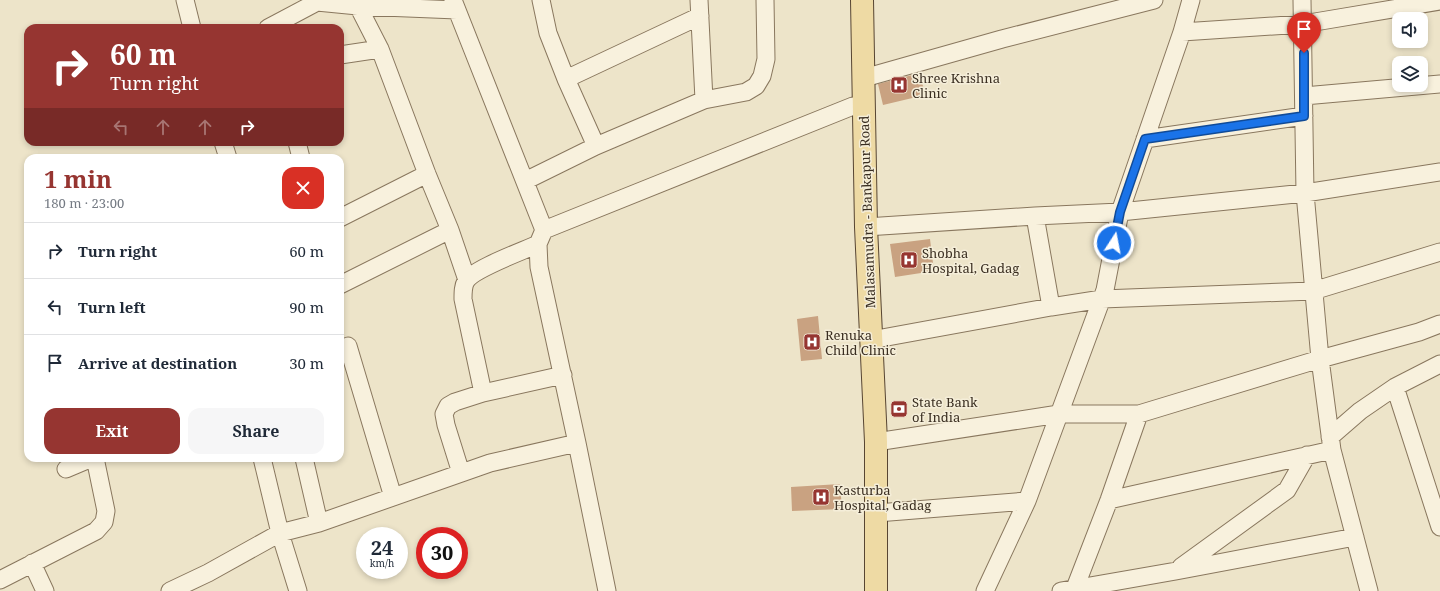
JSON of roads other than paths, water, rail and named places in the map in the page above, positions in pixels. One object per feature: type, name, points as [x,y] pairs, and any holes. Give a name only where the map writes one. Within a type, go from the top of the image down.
[{"type":"main road","points":[[850,0],[854,206],[863,408],[864,591]]},
{"type":"main road","name":"Malasamudra - Bankapur Road","points":[[862,0],[866,227],[876,442],[876,591]]},
{"type":"street","points":[[185,0],[191,24]]},
{"type":"street","points":[[541,0],[548,32],[566,79],[596,146]]},
{"type":"street","points":[[524,181],[596,146],[704,100],[746,92],[756,86],[762,76],[766,59],[765,0]]},
{"type":"street","points":[[864,78],[1002,39],[1154,0]]},
{"type":"street","points":[[985,591],[1027,501],[1102,299],[1120,212],[1182,32],[1191,0]]},
{"type":"street","points":[[1302,0],[1305,192],[1320,359],[1331,444],[1369,591]]},
{"type":"street","points":[[1182,32],[1303,24],[1440,1]]},
{"type":"street","points":[[276,24],[317,2],[358,6],[455,5],[524,181],[541,237],[539,267],[563,375],[607,591]]},
{"type":"street","points":[[358,6],[380,49],[427,174],[450,230],[467,280]]},
{"type":"street","points":[[566,79],[700,8],[704,100]]},
{"type":"street","points":[[344,54],[380,49]]},
{"type":"street","points":[[1304,96],[1440,84]]},
{"type":"street","points":[[483,393],[463,299],[463,289],[467,280],[478,272],[541,237],[853,106]]},
{"type":"street","points":[[1145,139],[1304,116]]},
{"type":"street","points":[[866,227],[1120,212],[1305,192],[1440,172]]},
{"type":"street","points":[[344,216],[427,174]]},
{"type":"street","points":[[1035,216],[1051,307]]},
{"type":"street","points":[[344,283],[450,230]]},
{"type":"street","points":[[871,340],[1102,299],[1313,291],[1440,252]]},
{"type":"street","points":[[876,442],[1059,414],[1139,414],[1320,359],[1419,332],[1440,324]]},
{"type":"street","points":[[348,346],[393,497]]},
{"type":"street","points":[[1109,500],[1307,455],[1331,444],[1360,411],[1395,386],[1440,364]]},
{"type":"street","points":[[461,473],[446,425],[444,414],[448,406],[455,402],[483,393],[563,375]]},
{"type":"street","points":[[1395,386],[1440,527]]},
{"type":"street","points":[[1076,589],[1139,414]]},
{"type":"street","points":[[170,591],[208,573],[280,532],[319,523],[490,463],[577,443]]},
{"type":"street","points":[[1176,571],[1287,490],[1307,455]]},
{"type":"street","points":[[66,469],[83,462]]},
{"type":"street","points":[[0,580],[96,531],[104,522],[106,511],[94,462]]},
{"type":"street","points":[[263,462],[280,532],[298,591]]},
{"type":"street","points":[[305,462],[319,523]]},
{"type":"street","points":[[877,513],[1027,501]]},
{"type":"street","points":[[1076,589],[1354,537]]},
{"type":"street","points":[[32,564],[45,591]]},
{"type":"place","name":"Shree Krishna Clinic","points":[[899,85]]},
{"type":"place","name":"Shobha Hospital, Gadag","points":[[909,260]]},
{"type":"place","name":"Renuka Child Clinic","points":[[812,342]]},
{"type":"place","name":"State Bank of India","points":[[899,409]]},
{"type":"place","name":"Kasturba Hospital, Gadag","points":[[821,497]]}]
